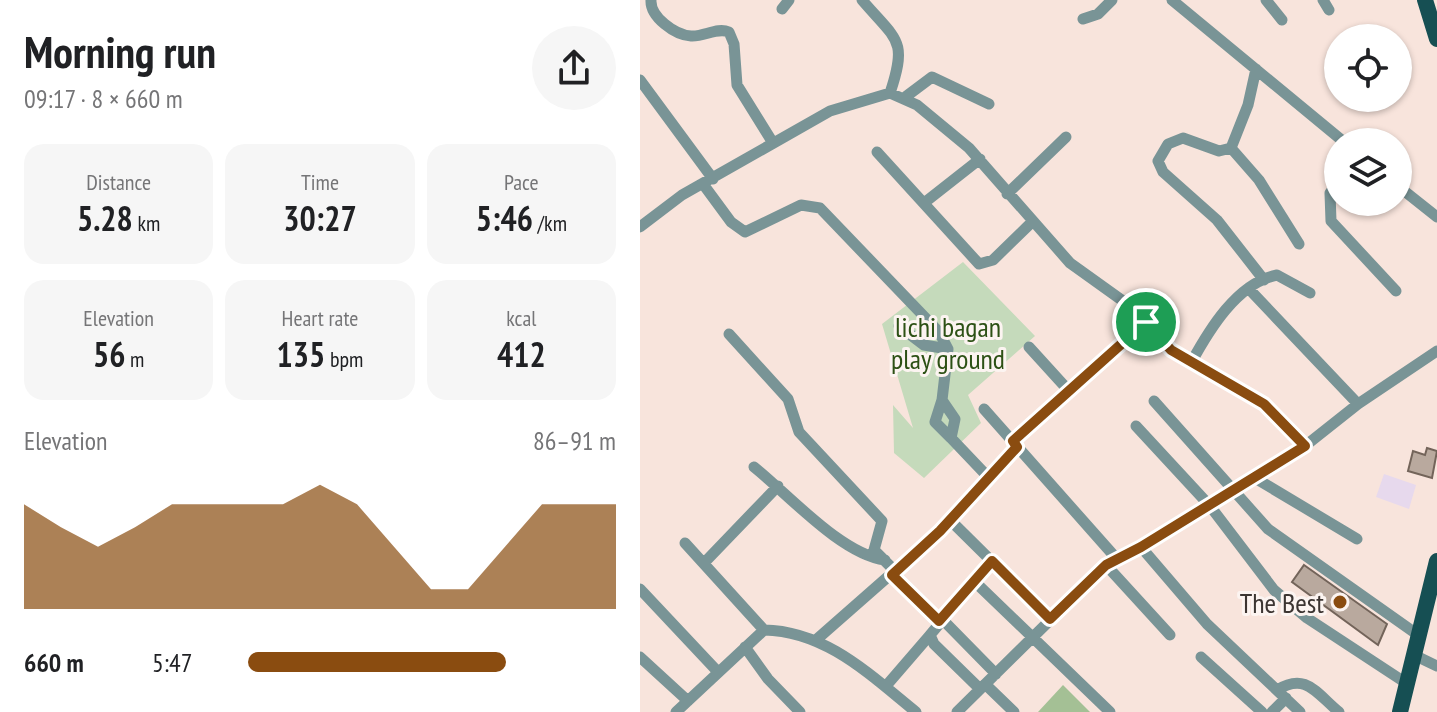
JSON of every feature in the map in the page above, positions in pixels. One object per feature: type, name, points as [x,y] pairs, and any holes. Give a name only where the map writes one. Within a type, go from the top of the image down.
[{"type":"main road","points":[[1425,0],[1437,39]]},
{"type":"main road","points":[[1400,712],[1437,561]]},
{"type":"street","points":[[651,0],[657,18],[680,33],[688,36],[729,32],[734,44],[737,85],[773,143]]},
{"type":"street","points":[[862,0],[900,45],[901,60],[890,93]]},
{"type":"street","points":[[1083,19],[1098,14],[1112,0]]},
{"type":"street","points":[[1172,0],[1327,128]]},
{"type":"street","points":[[1266,0],[1282,20]]},
{"type":"street","points":[[1231,148],[1248,105],[1256,69]]},
{"type":"street","points":[[904,98],[932,77],[989,104]]},
{"type":"street","points":[[640,80],[708,181],[731,222],[745,232],[801,205],[814,205],[939,332],[948,349],[942,400],[935,422],[989,478]]},
{"type":"street","points":[[640,227],[682,195],[830,111],[890,93],[904,98],[935,119],[980,159],[1007,194],[1070,263],[1123,301],[1171,350],[1226,379],[1264,404],[1305,446]]},
{"type":"street","points":[[1007,194],[1066,137]]},
{"type":"street","points":[[1231,148],[1219,151],[1192,140],[1175,139],[1163,149],[1159,166],[1217,220],[1264,280]]},
{"type":"street","points":[[1231,148],[1259,180],[1299,244]]},
{"type":"street","points":[[877,152],[973,259],[983,265],[1032,222]]},
{"type":"street","points":[[924,203],[980,159]]},
{"type":"street","points":[[1412,197],[1437,217]]},
{"type":"street","points":[[1331,216],[1331,221],[1396,291]]},
{"type":"street","points":[[1191,363],[1213,327],[1249,289],[1264,280],[1277,275],[1285,277],[1310,293]]},
{"type":"street","points":[[1249,289],[1358,404]]},
{"type":"street","points":[[816,640],[894,574],[950,520],[1015,444],[1146,322]]},
{"type":"street","points":[[899,326],[924,345],[948,349]]},
{"type":"street","points":[[729,334],[788,399],[799,432],[882,521],[874,550],[894,574],[996,674]]},
{"type":"street","points":[[1029,347],[1069,391]]},
{"type":"street","points":[[957,712],[1111,562],[1210,506],[1305,446],[1358,404],[1437,351]]},
{"type":"street","points":[[942,400],[955,419],[951,438]]},
{"type":"street","points":[[1154,401],[1268,529],[1418,635]]},
{"type":"street","points":[[984,409],[1170,635]]},
{"type":"street","points":[[1136,426],[1210,506],[1274,590],[1307,618],[1406,683]]},
{"type":"street","points":[[754,467],[863,555],[886,561]]},
{"type":"street","points":[[1255,478],[1357,539]]},
{"type":"street","points":[[704,563],[778,486]]},
{"type":"street","points":[[950,520],[1050,619]]},
{"type":"street","points":[[685,543],[764,630],[816,640],[886,686],[916,712]]},
{"type":"street","points":[[1141,547],[1191,608],[1300,712]]},
{"type":"street","points":[[886,686],[992,561]]},
{"type":"street","points":[[974,581],[1110,712]]},
{"type":"street","points":[[640,589],[718,672]]},
{"type":"street","points":[[640,657],[681,709],[764,630]]},
{"type":"street","points":[[930,635],[934,644],[1014,712]]},
{"type":"street","points":[[745,647],[779,691],[800,712]]},
{"type":"street","points":[[1414,655],[1437,666]]},
{"type":"street","points":[[1201,657],[1262,712]]},
{"type":"street","points":[[1272,712],[1290,682],[1303,682],[1339,712]]},
{"type":"shaded area","points":[[1384,474],[1416,485],[1409,509],[1376,497]]},
{"type":"green space","name":"lichi bagan play ground","points":[[963,262],[1035,336],[968,395],[981,423],[924,478],[894,453],[893,405],[913,428],[882,324]]},
{"type":"green space","points":[[1063,685],[1090,712],[1038,712]]},
{"type":"building","points":[[1427,448],[1437,451],[1432,478],[1408,471],[1413,451],[1425,455]]},
{"type":"building","name":"The Best","points":[[1304,565],[1387,624],[1378,645],[1292,582]]},
{"type":"place","name":"The Best","points":[[1340,602]]},
{"type":"route","points":[[1146,322],[1171,350],[1264,404],[1305,446],[1141,547],[1116,558],[1083,585],[1050,619],[992,561],[939,621],[892,575],[940,531],[1017,447],[1013,441],[1146,322]]}]
